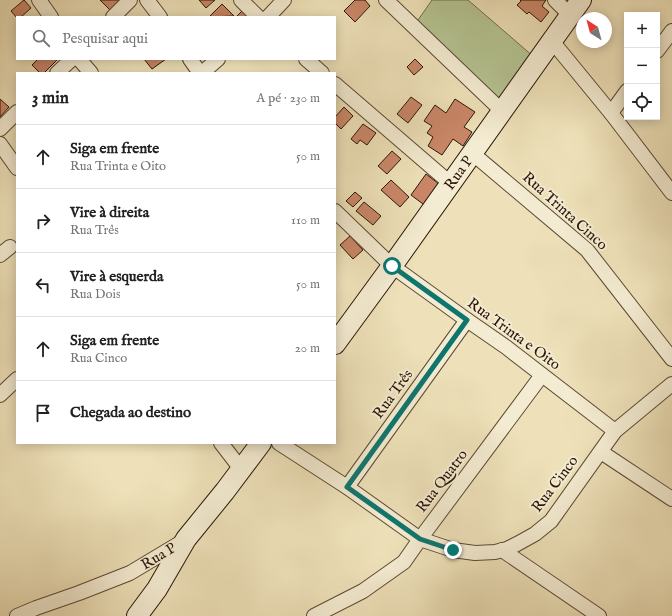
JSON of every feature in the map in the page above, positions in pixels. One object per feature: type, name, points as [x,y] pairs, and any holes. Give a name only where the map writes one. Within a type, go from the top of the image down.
[{"type":"street","points":[[39,0],[49,16]]},
{"type":"street","points":[[114,16],[130,0]]},
{"type":"street","points":[[147,0],[159,16]]},
{"type":"street","points":[[241,0],[257,16]]},
{"type":"street","points":[[269,16],[284,0]]},
{"type":"street","points":[[386,0],[502,110]]},
{"type":"street","points":[[555,0],[575,8]]},
{"type":"street","name":"Rua P","points":[[336,343],[575,8]]},
{"type":"street","points":[[659,48],[672,31]]},
{"type":"street","points":[[552,41],[670,186]]},
{"type":"street","points":[[59,72],[71,60]]},
{"type":"street","points":[[80,60],[90,72]]},
{"type":"street","points":[[191,60],[200,72]]},
{"type":"street","points":[[202,72],[217,60]]},
{"type":"street","points":[[307,60],[321,72]]},
{"type":"street","points":[[336,85],[450,183]]},
{"type":"street","points":[[610,113],[624,95]]},
{"type":"street","points":[[0,128],[16,113]]},
{"type":"street","points":[[0,144],[16,167]]},
{"type":"street","name":"Rua Trinta Cinco","points":[[472,153],[587,250],[672,359]]},
{"type":"street","name":"Rua Trinta e Oito","points":[[336,212],[392,266],[506,347],[615,432]]},
{"type":"street","name":"Rua Três","points":[[347,487],[467,320]]},
{"type":"street","name":"Rua Quatro","points":[[314,616],[363,591],[404,562],[542,375]]},
{"type":"street","points":[[0,395],[16,380]]},
{"type":"street","name":"Rua Cinco","points":[[281,444],[347,487],[420,539],[453,550],[475,553],[495,552],[507,549],[517,544],[535,534],[551,522],[615,432],[672,384]]},
{"type":"street","points":[[222,444],[241,469]]},
{"type":"street","name":"Rua P","points":[[17,616],[130,573],[186,539],[260,444]]},
{"type":"street","points":[[601,452],[672,499]]},
{"type":"street","points":[[137,616],[157,589],[186,539]]},
{"type":"street","points":[[502,550],[598,616]]},
{"type":"green space","points":[[432,0],[468,0],[534,57],[501,104],[416,23]]},
{"type":"building","points":[[24,0],[31,8],[22,16],[16,17],[11,11]]},
{"type":"building","points":[[100,0],[120,0],[110,10]]},
{"type":"building","points":[[199,0],[215,0],[206,8]]},
{"type":"building","points":[[355,0],[365,0],[370,6],[355,22],[344,11]]},
{"type":"building","points":[[520,0],[546,0],[542,6],[549,12],[541,22],[529,12],[527,14],[517,5],[521,1]]},
{"type":"building","points":[[222,4],[234,16],[210,16]]},
{"type":"building","points":[[242,11],[247,16],[237,16]]},
{"type":"building","points":[[415,59],[423,67],[414,75],[407,67]]},
{"type":"building","points":[[37,60],[57,60],[45,72],[39,72],[32,65]]},
{"type":"building","points":[[145,60],[165,60],[152,69]]},
{"type":"building","points":[[411,97],[422,105],[408,123],[397,114]]},
{"type":"building","points":[[0,99],[9,107],[0,117]]},
{"type":"building","points":[[455,99],[475,112],[464,127],[472,132],[463,146],[453,139],[442,155],[428,146],[433,137],[427,133],[432,126],[424,121],[435,105],[446,113]]},
{"type":"building","points":[[344,107],[353,116],[341,129],[336,124],[336,116]]},
{"type":"building","points":[[363,124],[376,133],[367,145],[360,140],[357,144],[351,139]]},
{"type":"building","points":[[392,151],[401,159],[387,174],[378,166]]},
{"type":"building","points":[[426,174],[443,187],[427,207],[411,195]]},
{"type":"building","points":[[391,180],[409,197],[400,207],[381,190]]},
{"type":"building","points":[[355,192],[362,198],[353,207],[346,201]]},
{"type":"building","points":[[364,202],[381,216],[373,225],[356,211]]},
{"type":"building","points":[[350,236],[363,250],[353,259],[340,245]]},
{"type":"route","points":[[392,266],[467,320],[347,487],[420,539],[453,550]]}]
